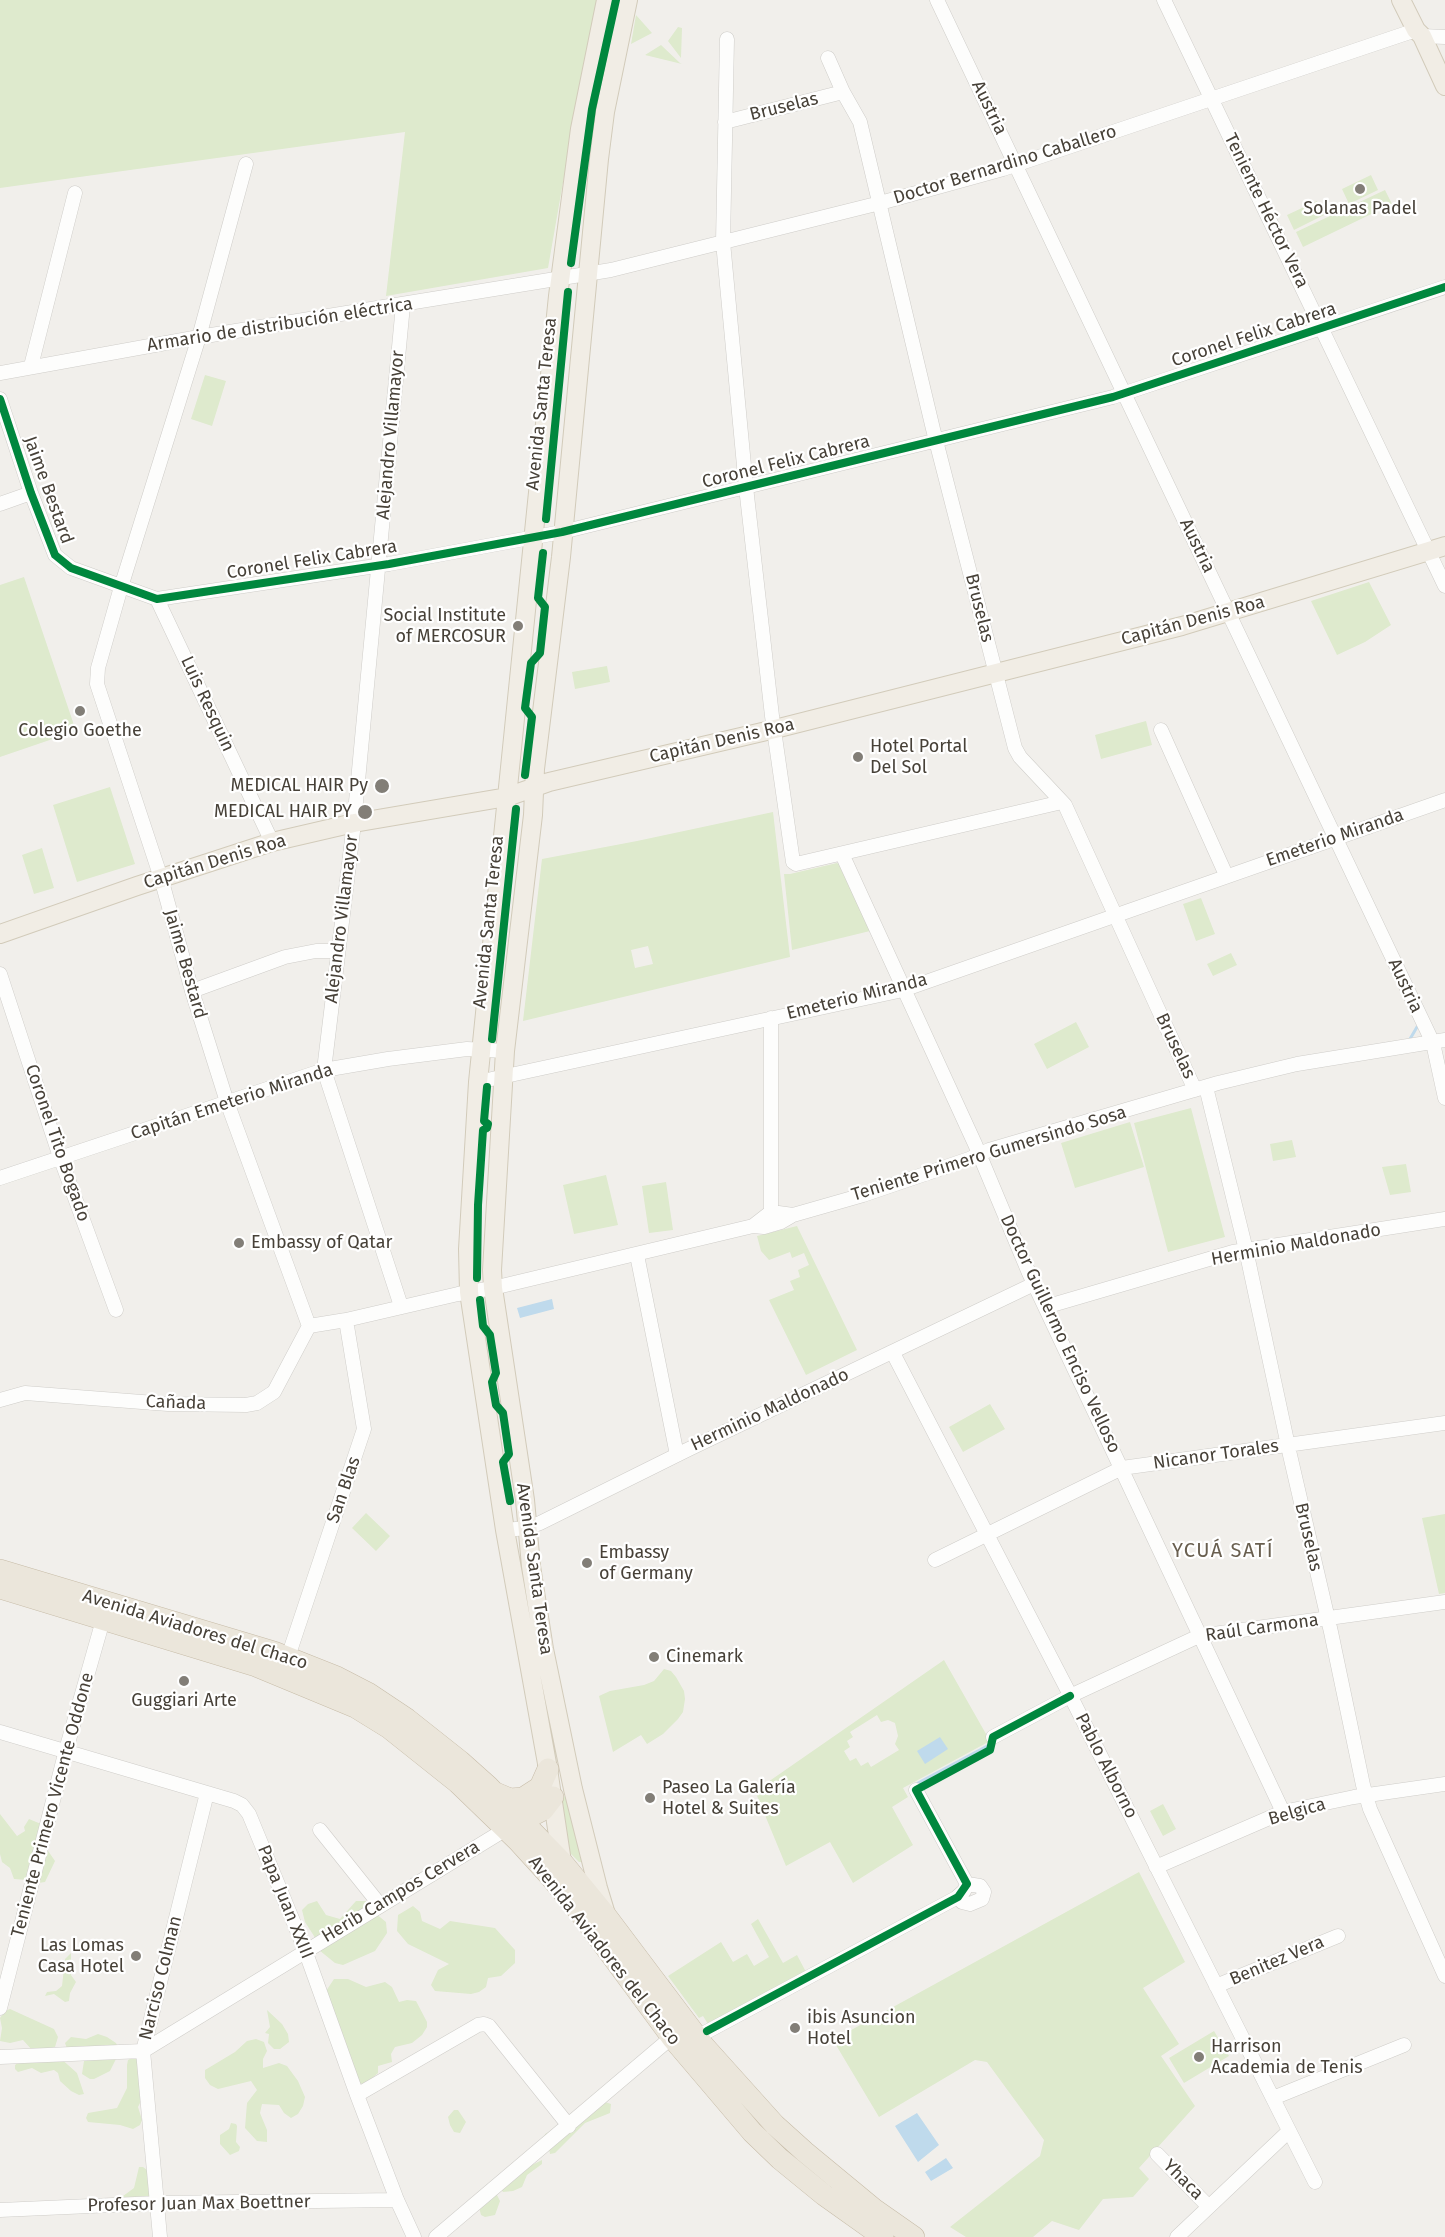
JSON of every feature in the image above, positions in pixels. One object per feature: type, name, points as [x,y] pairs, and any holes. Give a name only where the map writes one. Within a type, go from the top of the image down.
[{"type":"highway","name":"Avenida Aviadores del Chaco","points":[[0,1570],[256,1666],[355,1707],[389,1728],[562,1862],[607,1917],[697,2037],[775,2125],[850,2189],[914,2237]]},
{"type":"highway","name":"Avenida Aviadores del Chaco","points":[[0,1588],[105,1610],[288,1657],[337,1677],[368,1693],[438,1742],[491,1790],[514,1825],[578,1910],[666,2042],[766,2145],[824,2195],[883,2237]]},
{"type":"highway","points":[[491,1790],[502,1797],[523,1798],[540,1786],[548,1769]]},
{"type":"highway","points":[[514,1825],[543,1810],[553,1797]]},
{"type":"highway","points":[[562,1862],[578,1910]]},
{"type":"highway","points":[[766,2145],[792,2152],[827,2182],[850,2189]]},
{"type":"main road","name":"Avenida Santa Teresa","points":[[562,1862],[553,1797],[505,1530],[469,1292],[469,1200],[481,1051],[561,279],[580,129],[606,0]]},
{"type":"main road","name":"Avenida Santa Teresa","points":[[607,1917],[587,1848],[551,1689],[493,1288],[498,1151],[505,1051],[533,815],[605,112],[628,0]]},
{"type":"main road","points":[[1401,0],[1445,86]]},
{"type":"main road","name":"Capitán Denis Roa","points":[[0,934],[272,842],[354,823],[507,797],[535,786],[775,729],[1227,613],[1437,549]]},
{"type":"street","name":"Austria","points":[[937,0],[1227,613],[1336,838],[1439,1041],[1445,1098]]},
{"type":"street","name":"Teniente Héctor Vera","points":[[1164,0],[1323,328],[1437,549],[1445,585]]},
{"type":"street","name":"Doctor Bernardino Caballero","points":[[587,275],[880,203],[1016,165],[1419,33],[1445,37]]},
{"type":"street","points":[[727,39],[723,242],[746,487],[793,862],[796,864],[842,854],[1062,802]]},
{"type":"street","name":"Bruselas","points":[[828,58],[860,122],[936,440],[1015,748],[1020,757],[1062,802],[1114,915],[1201,1088],[1246,1250],[1287,1445],[1366,1796],[1445,1976]]},
{"type":"street","name":"Bruselas","points":[[725,122],[843,92]]},
{"type":"street","points":[[121,587],[199,337],[246,164]]},
{"type":"street","points":[[31,366],[75,193]]},
{"type":"street","name":"Armario de distribución eléctrica","points":[[0,373],[199,337],[587,275]]},
{"type":"street","name":"Coronel Felix Cabrera","points":[[121,587],[157,599],[380,565],[562,532],[1125,394],[1445,287]]},
{"type":"street","name":"Alejandro Villamayor","points":[[401,1306],[324,1070],[354,823],[403,305]]},
{"type":"street","name":"Jaime Bestard","points":[[0,399],[48,543],[59,560],[71,568],[121,587],[98,668],[97,684],[161,878],[192,991],[227,1102],[309,1326]]},
{"type":"street","points":[[0,504],[31,493]]},
{"type":"street","name":"Luis Resquin","points":[[157,599],[272,842]]},
{"type":"street","points":[[1161,730],[1226,875]]},
{"type":"street","name":"Emeterio Miranda","points":[[478,1082],[903,990],[1445,800]]},
{"type":"street","name":"Doctor Guillermo Enciso Velloso","points":[[842,854],[979,1155],[1034,1284],[1283,1812]]},
{"type":"street","points":[[192,991],[285,957],[316,951],[338,951]]},
{"type":"street","name":"Coronel Tito Bogado","points":[[0,974],[60,1157],[116,1310]]},
{"type":"street","points":[[771,1018],[771,1212]]},
{"type":"street","name":"Teniente Primero Gumersindo Sosa","points":[[637,1255],[753,1226],[764,1227],[781,1222],[793,1215],[863,1195],[989,1150],[1201,1088],[1296,1064],[1439,1041]]},
{"type":"street","name":"Capitán Emeterio Miranda","points":[[0,1178],[324,1070],[396,1058],[466,1050],[505,1051]]},
{"type":"street","points":[[753,1226],[771,1212],[793,1215]]},
{"type":"street","name":"Herminio Maldonado","points":[[1045,1307],[1246,1250],[1445,1220]]},
{"type":"street","points":[[309,1326],[346,1320],[637,1255],[677,1455]]},
{"type":"street","name":"Herminio Maldonado","points":[[505,1530],[527,1528],[1034,1284]]},
{"type":"street","name":"San Blas","points":[[288,1657],[364,1429],[346,1320]]},
{"type":"street","name":"Cañada","points":[[0,1400],[11,1395],[25,1393],[168,1404],[246,1406],[257,1403],[274,1392],[309,1326]]},
{"type":"street","name":"Pablo Alborno","points":[[893,1353],[1070,1696],[1315,2182]]},
{"type":"street","name":"Nicanor Torales","points":[[935,1560],[1122,1468],[1445,1423]]},
{"type":"street","name":"Raúl Carmona","points":[[993,1737],[1070,1696],[1199,1636],[1445,1602]]},
{"type":"street","name":"Teniente Primero Vicente Oddone","points":[[0,2008],[66,1750],[105,1610]]},
{"type":"street","name":"Papa Juan XXIII","points":[[0,1732],[66,1750],[242,1805],[249,1814],[305,1950],[357,2095],[397,2200],[414,2237]]},
{"type":"street","name":"Belgica","points":[[1156,1867],[1283,1812],[1445,1784]]},
{"type":"street","points":[[916,1790],[967,1884]]},
{"type":"street","name":"Narciso Colman","points":[[160,2237],[143,2051],[207,1793]]},
{"type":"street","name":"Herib Campos Cervera","points":[[0,2057],[143,2051],[305,1950],[514,1825]]},
{"type":"street","points":[[320,1830],[380,1905]]},
{"type":"street","points":[[958,1898],[970,1904],[982,1899],[984,1892],[980,1886],[967,1884]]},
{"type":"street","points":[[697,2037],[958,1898],[967,1884]]},
{"type":"street","name":"Benitez Vera","points":[[1216,1986],[1338,1936]]},
{"type":"street","points":[[436,2237],[666,2042],[678,2012]]},
{"type":"street","points":[[357,2095],[478,2025],[484,2024],[489,2026],[569,2126]]},
{"type":"street","points":[[1273,2098],[1404,2045]]},
{"type":"street","points":[[1177,2237],[1289,2130]]},
{"type":"street","name":"Yhaca","points":[[1157,2154],[1208,2206]]},
{"type":"street","name":"Profesor Juan Max Boettner","points":[[0,2210],[158,2203],[397,2200]]},
{"type":"green space","points":[[0,0],[597,0],[548,268],[386,296],[405,132],[0,188]]},
{"type":"green space","points":[[636,15],[652,33],[631,44]]},
{"type":"green space","points":[[678,27],[682,28],[681,58],[668,41]]},
{"type":"green space","points":[[661,45],[680,63],[682,64],[645,55]]},
{"type":"green space","name":"Solanas Padel","points":[[1371,175],[1378,190],[1349,204],[1342,189]]},
{"type":"green space","points":[[1385,190],[1392,204],[1303,247],[1296,232]]},
{"type":"green space","name":"Solanas Padel","points":[[1317,201],[1324,215],[1294,230],[1287,215]]},
{"type":"green space","points":[[205,375],[226,381],[212,426],[191,419]]},
{"type":"green space","points":[[24,577],[76,731],[0,757],[0,585]]},
{"type":"green space","points":[[1369,582],[1391,625],[1365,642],[1337,655],[1311,601]]},
{"type":"green space","points":[[607,666],[610,682],[575,689],[572,672]]},
{"type":"green space","points":[[1146,721],[1152,745],[1101,759],[1095,735]]},
{"type":"green space","points":[[110,787],[135,864],[77,882],[53,805]]},
{"type":"green space","points":[[773,812],[790,957],[523,1021],[542,859]],"holes":[[[648,946],[653,964],[635,968],[631,950]]]},
{"type":"green space","points":[[42,848],[54,888],[34,894],[22,855]]},
{"type":"green space","points":[[837,863],[840,865],[870,931],[792,950],[784,874]]},
{"type":"green space","points":[[1201,898],[1215,934],[1196,941],[1183,904]]},
{"type":"green space","points":[[1231,953],[1237,965],[1213,976],[1207,964]]},
{"type":"green space","points":[[1076,1022],[1089,1047],[1047,1069],[1034,1044]]},
{"type":"green space","points":[[1191,1108],[1225,1237],[1168,1252],[1134,1123]]},
{"type":"green space","points":[[1130,1122],[1144,1167],[1075,1188],[1061,1143]]},
{"type":"green space","points":[[1292,1140],[1296,1157],[1273,1161],[1270,1144]]},
{"type":"green space","points":[[1406,1164],[1411,1192],[1390,1195],[1382,1167]]},
{"type":"green space","points":[[606,1175],[618,1225],[574,1234],[563,1185]]},
{"type":"green space","points":[[666,1182],[673,1230],[649,1233],[642,1186]]},
{"type":"green space","points":[[797,1226],[857,1350],[806,1375],[769,1300],[794,1290],[790,1281],[800,1277],[798,1270],[809,1265],[804,1253],[792,1258],[790,1252],[769,1260],[761,1251],[757,1236]]},
{"type":"green space","points":[[990,1404],[1005,1429],[963,1452],[949,1427]]},
{"type":"green space","points":[[366,1513],[390,1536],[376,1551],[352,1528]]},
{"type":"green space","points":[[1445,1514],[1445,1593],[1439,1594],[1422,1518]]},
{"type":"green space","points":[[944,1660],[990,1741],[903,1788],[908,1797],[892,1807],[913,1845],[853,1883],[830,1842],[786,1866],[755,1791]],"holes":[[[877,1715],[881,1722],[888,1720],[895,1723],[898,1736],[895,1744],[899,1750],[871,1767],[868,1762],[861,1766],[856,1758],[850,1761],[844,1751],[850,1747],[847,1741],[853,1737],[850,1732]]]},
{"type":"green space","points":[[664,1669],[671,1671],[684,1691],[683,1712],[663,1734],[647,1744],[641,1735],[613,1752],[599,1696],[610,1691],[654,1681]]},
{"type":"green space","points":[[566,1796],[582,1862],[570,1853],[562,1797]]},
{"type":"green space","points":[[1163,1804],[1176,1829],[1163,1836],[1150,1811]]},
{"type":"green space","points":[[0,1814],[17,1836],[25,1831],[24,1827],[29,1819],[41,1824],[42,1842],[55,1861],[45,1882],[31,1884],[27,1880],[14,1879],[10,1868],[2,1862]]},
{"type":"green space","points":[[1139,1872],[1185,1962],[1143,1988],[1179,2044],[1161,2056],[1195,2106],[1139,2168],[1149,2179],[1133,2197],[1103,2199],[1079,2230],[1052,2221],[1033,2237],[966,2237],[950,2227],[1040,2156],[1044,2140],[987,2062],[975,2060],[879,2117],[833,2040]]},
{"type":"green space","points":[[317,1901],[326,1915],[340,1919],[356,1901],[366,1901],[386,1922],[387,1933],[375,1951],[343,1965],[335,1963],[319,1950],[305,1922],[302,1910],[308,1904]]},
{"type":"green space","points":[[413,1906],[420,1912],[422,1921],[440,1929],[450,1921],[495,1928],[515,1950],[515,1963],[501,1976],[488,1978],[486,1987],[479,1992],[471,1994],[435,1991],[431,1985],[438,1970],[449,1964],[408,1944],[397,1931],[398,1915]]},
{"type":"green space","points":[[758,1919],[783,1963],[797,1955],[806,1972],[708,2024],[703,2016],[699,2018],[668,1976],[721,1942],[733,1962],[747,1954],[754,1966],[769,1957],[751,1924]]},
{"type":"green space","points":[[71,1953],[71,1975],[76,1982],[70,1993],[69,2001],[65,2002],[54,1994],[45,1996],[47,1992],[56,1991],[62,1986],[65,1959]]},
{"type":"green space","points":[[334,1979],[348,1979],[366,1987],[385,1982],[392,1987],[399,2002],[416,2001],[427,2022],[422,2035],[412,2043],[395,2047],[391,2054],[392,2062],[378,2066],[378,2073],[364,2085],[356,2081],[322,1997]]},
{"type":"green space","points":[[10,2009],[54,2029],[58,2037],[55,2047],[41,2052],[32,2050],[23,2040],[10,2043],[0,2041],[2,2028],[0,2018],[5,2011]]},
{"type":"green space","points":[[267,2010],[282,2024],[288,2034],[289,2042],[280,2049],[274,2049],[268,2043],[269,2034],[265,2033],[270,2027]]},
{"type":"green space","name":"Harrison Academia de Tenis","points":[[1214,2031],[1229,2056],[1184,2083],[1169,2058]]},
{"type":"green space","points":[[98,2034],[116,2043],[120,2051],[110,2071],[90,2079],[82,2074],[84,2061],[69,2054],[65,2043],[71,2037],[86,2039]]},
{"type":"green space","points":[[256,2039],[264,2042],[267,2051],[263,2059],[263,2068],[279,2063],[287,2066],[298,2081],[305,2097],[298,2114],[291,2118],[279,2105],[262,2104],[260,2113],[267,2130],[267,2142],[257,2141],[245,2128],[247,2103],[257,2090],[251,2081],[218,2089],[210,2085],[205,2078],[205,2070],[235,2052],[247,2041]]},
{"type":"green space","points":[[58,2056],[77,2073],[84,2094],[79,2095],[71,2091],[60,2081],[58,2073],[54,2070],[41,2073],[32,2068],[18,2072],[15,2069],[15,2065],[19,2062]]},
{"type":"green space","points":[[132,2058],[138,2061],[142,2099],[138,2107],[142,2120],[140,2125],[133,2129],[120,2125],[88,2122],[86,2118],[88,2113],[117,2108],[127,2088],[127,2065],[128,2060]]},
{"type":"green space","points":[[602,2101],[611,2104],[610,2113],[585,2123],[555,2153],[550,2154],[549,2149],[543,2143],[545,2134]]},
{"type":"green space","points":[[454,2110],[458,2110],[466,2122],[460,2133],[454,2132],[450,2125],[448,2117]]},
{"type":"green space","points":[[231,2123],[237,2126],[236,2142],[240,2147],[239,2151],[230,2155],[220,2144],[220,2135],[229,2129]]},
{"type":"green space","points":[[542,2160],[542,2164],[527,2175],[522,2187],[503,2192],[501,2189],[526,2168]]},
{"type":"green space","points":[[139,2167],[147,2170],[151,2198],[119,2199],[134,2188]]},
{"type":"green space","points":[[496,2193],[500,2201],[495,2215],[485,2217],[481,2215],[478,2203]]},
{"type":"water","points":[[552,1299],[554,1309],[520,1318],[517,1308]]},
{"type":"water","points":[[940,1737],[948,1749],[925,1764],[917,1751]]},
{"type":"water","points":[[917,2113],[939,2145],[918,2162],[895,2126]]},
{"type":"water","points":[[946,2158],[953,2168],[931,2181],[925,2172]]},
{"type":"waterway","points":[[1410,1039],[1417,1027]]},
{"type":"waterway","points":[[918,1783],[991,1744]]},
{"type":"cycle path","points":[[571,263],[592,109],[616,0]]},
{"type":"cycle path","points":[[0,399],[31,493],[55,555],[71,568],[157,599],[389,564],[562,532],[1113,397],[1445,287]]},
{"type":"cycle path","points":[[546,519],[568,292]]},
{"type":"cycle path","points":[[525,775],[532,717],[525,708],[531,663],[540,653],[545,607],[538,598],[543,553]]},
{"type":"cycle path","points":[[492,1039],[516,809]]},
{"type":"cycle path","points":[[477,1278],[478,1205],[483,1130],[488,1124],[484,1121],[487,1087]]},
{"type":"cycle path","points":[[480,1300],[483,1326],[490,1335],[496,1373],[492,1382],[496,1405],[503,1413],[509,1454],[503,1462],[510,1501]]},
{"type":"cycle path","points":[[707,2031],[958,1897],[967,1884],[916,1790],[990,1750],[993,1737],[1070,1696]]},
{"type":"place","name":"Solanas Padel","points":[[1360,189]]},
{"type":"place","name":"Social Institute of MERCOSUR","points":[[518,626]]},
{"type":"place","name":"Colegio Goethe","points":[[80,711]]},
{"type":"place","name":"Hotel Portal Del Sol","points":[[858,757]]},
{"type":"place","name":"MEDICAL HAIR Py","points":[[382,786]]},
{"type":"place","name":"MEDICAL HAIR PY","points":[[365,812]]},
{"type":"place","name":"Embassy of Qatar","points":[[239,1243]]},
{"type":"place","name":"Embassy of Germany","points":[[587,1563]]},
{"type":"place","name":"Cinemark","points":[[654,1657]]},
{"type":"place","name":"Guggiari Arte","points":[[184,1681]]},
{"type":"place","name":"Paseo La Galería Hotel & Suites","points":[[650,1798]]},
{"type":"place","name":"Las Lomas Casa Hotel","points":[[136,1956]]},
{"type":"place","name":"ibis Asuncion Hotel","points":[[795,2028]]},
{"type":"place","name":"Harrison Academia de Tenis","points":[[1199,2057]]},
{"type":"district","name":"YCUÁ SATÍ","points":[[1223,1551]]}]
